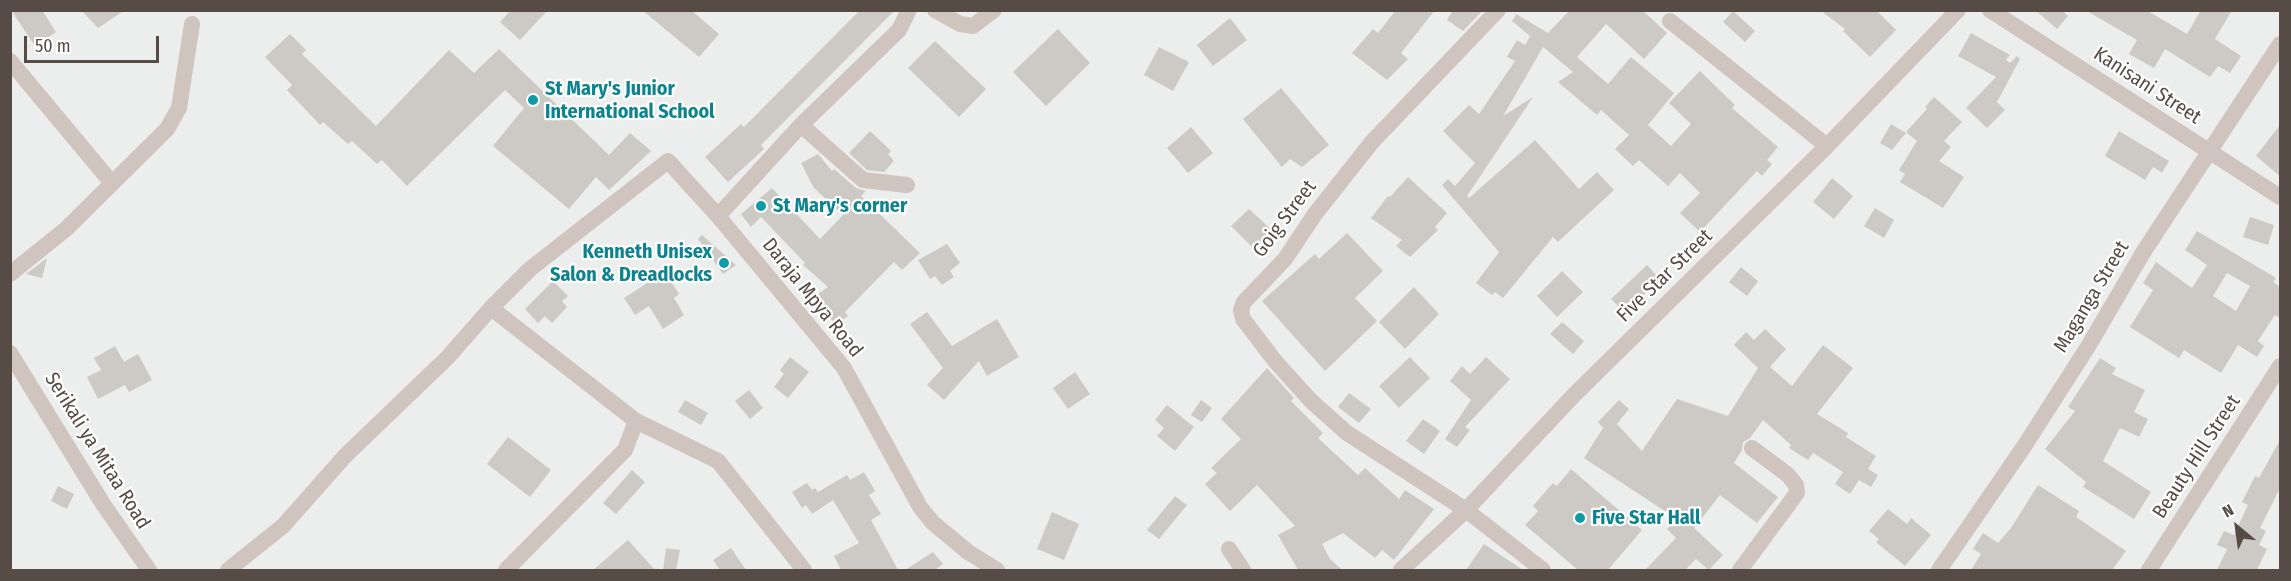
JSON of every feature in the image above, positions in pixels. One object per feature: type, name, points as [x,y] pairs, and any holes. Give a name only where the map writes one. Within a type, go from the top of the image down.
[{"type":"street","points":[[718,216],[801,125],[899,30],[909,10]]},
{"type":"street","points":[[935,10],[960,24],[973,26],[994,10]]},
{"type":"street","name":"Goig Street","points":[[1466,510],[1347,432],[1311,401],[1275,362],[1243,319],[1241,310],[1244,302],[1286,259],[1315,213],[1372,142],[1498,10]]},
{"type":"street","name":"Kanisani Street","points":[[1990,10],[2280,197]]},
{"type":"street","name":"Five Star Street","points":[[1401,570],[1466,510],[1574,395],[1827,146],[1951,13]]},
{"type":"street","points":[[1671,21],[1827,146]]},
{"type":"street","points":[[10,274],[49,244],[161,136],[174,119],[184,86],[192,24]]},
{"type":"street","name":"Maganga Street","points":[[1939,570],[2025,445],[2089,345],[2144,251],[2280,44]]},
{"type":"street","points":[[10,61],[111,182]]},
{"type":"street","points":[[801,125],[863,180],[907,186]]},
{"type":"street","name":"Daraja Mpya Road","points":[[491,308],[530,269],[668,161],[678,175],[718,216],[844,368],[920,507],[933,523],[968,552],[997,570]]},
{"type":"street","points":[[228,570],[283,525],[345,456],[448,357],[491,308],[636,421],[718,461],[804,570]]},
{"type":"street","name":"Serikali ya Mitaa Road","points":[[10,353],[103,504],[149,570]]},
{"type":"street","name":"Beauty Hill Street","points":[[2149,570],[2280,366]]},
{"type":"street","points":[[506,570],[625,450],[636,421]]},
{"type":"street","points":[[1740,570],[1797,493],[1796,485],[1788,476],[1752,448]]},
{"type":"street","points":[[1466,510],[1543,570]]},
{"type":"street","points":[[1229,549],[1243,570]]},
{"type":"building","points":[[11,10],[42,10],[56,32],[35,46]]},
{"type":"building","points":[[81,10],[125,10],[98,28]]},
{"type":"building","name":"St Mary's Junior International School","points":[[511,10],[548,10],[520,40],[500,22]]},
{"type":"building","name":"St Mary's Junior International School","points":[[642,10],[691,10],[719,34],[699,57]]},
{"type":"building","name":"St Mary's Junior International School","points":[[860,10],[895,10],[761,145],[764,149],[728,182],[705,157],[741,124],[744,127]]},
{"type":"building","points":[[1396,10],[1435,10],[1401,53],[1408,59],[1387,80],[1352,53],[1373,29],[1378,33]]},
{"type":"building","points":[[1453,10],[1483,10],[1463,31],[1447,20]]},
{"type":"building","points":[[1570,10],[1642,10],[1667,33],[1644,59],[1606,24],[1577,57],[1608,84],[1631,57],[1674,93],[1648,125],[1671,146],[1691,124],[1669,103],[1700,71],[1735,105],[1732,108],[1778,147],[1767,160],[1772,164],[1762,176],[1757,171],[1700,232],[1680,213],[1700,193],[1680,173],[1668,186],[1639,160],[1633,166],[1615,149],[1629,135],[1601,110],[1597,115],[1558,82],[1573,72],[1543,47],[1503,116],[1533,97],[1467,196],[1469,198],[1535,140],[1579,189],[1597,172],[1614,190],[1558,242],[1553,237],[1503,298],[1495,292],[1492,295],[1476,283],[1499,252],[1442,185],[1448,179],[1455,186],[1475,163],[1443,131],[1469,105],[1479,114],[1515,61],[1507,57],[1517,40],[1525,45],[1530,36],[1512,21],[1516,14],[1548,33]]},
{"type":"building","points":[[1820,10],[1876,10],[1896,30],[1870,57],[1843,31],[1845,29]]},
{"type":"building","points":[[2035,10],[2061,10],[2068,16],[2057,29]]},
{"type":"building","points":[[2085,10],[2146,10],[2187,34],[2201,10],[2232,10],[2215,39],[2241,56],[2230,73],[2218,66],[2210,77],[2165,49],[2154,68],[2129,54],[2137,40]]},
{"type":"building","points":[[1733,11],[1755,31],[1745,42],[1723,22]]},
{"type":"building","points":[[1230,18],[1247,40],[1213,66],[1197,45]]},
{"type":"building","points":[[1058,29],[1090,63],[1046,106],[1013,72]]},
{"type":"building","points":[[1971,33],[2010,55],[2006,60],[2010,63],[2017,56],[2020,59],[1997,102],[2005,110],[1987,128],[1966,108],[1996,77],[1958,56]]},
{"type":"building","points":[[290,34],[306,50],[302,54],[376,126],[449,50],[474,73],[499,49],[609,155],[630,133],[651,151],[609,190],[596,177],[569,209],[493,146],[524,108],[505,90],[407,186],[382,160],[377,164],[352,141],[348,144],[323,122],[320,125],[287,90],[292,85],[265,57]]},
{"type":"building","points":[[935,41],[986,89],[959,117],[908,68]]},
{"type":"building","points":[[1159,47],[1189,62],[1173,91],[1144,75]]},
{"type":"building","points":[[1281,88],[1329,145],[1302,167],[1290,159],[1282,167],[1243,119]]},
{"type":"building","points":[[1934,97],[1962,122],[1944,141],[1951,147],[1939,161],[1964,177],[1943,208],[1900,182],[1905,174],[1899,170],[1917,141],[1906,132],[1927,109],[1925,107]]},
{"type":"building","points":[[1891,124],[1906,133],[1892,150],[1880,143]]},
{"type":"building","points":[[2280,125],[2280,176],[2256,156]]},
{"type":"building","points":[[1191,127],[1213,153],[1188,173],[1167,148]]},
{"type":"building","points":[[870,131],[891,151],[888,154],[894,161],[884,172],[867,170],[849,153]]},
{"type":"building","points":[[2119,131],[2169,161],[2162,173],[2153,167],[2145,180],[2105,156]]},
{"type":"building","points":[[818,154],[832,171],[834,169],[856,188],[866,191],[861,196],[920,253],[902,270],[894,262],[845,312],[848,316],[836,324],[811,299],[828,287],[803,265],[805,263],[761,217],[751,227],[741,214],[772,188],[820,239],[843,215],[814,188],[801,163]]},
{"type":"building","points":[[1408,177],[1447,213],[1435,227],[1438,230],[1410,257],[1396,246],[1402,240],[1371,218],[1388,196],[1390,197]]},
{"type":"building","points":[[1832,178],[1853,196],[1834,219],[1813,202]]},
{"type":"building","points":[[1875,208],[1894,220],[1884,238],[1864,226]]},
{"type":"building","points":[[1249,209],[1277,235],[1258,253],[1231,226]]},
{"type":"building","points":[[2250,217],[2274,225],[2268,245],[2243,237]]},
{"type":"building","points":[[2197,231],[2276,278],[2273,282],[2280,287],[2280,318],[2275,315],[2258,341],[2264,346],[2257,357],[2238,345],[2221,373],[2184,350],[2179,358],[2130,327],[2153,290],[2143,283],[2156,262],[2192,288],[2207,265],[2185,250]],"holes":[[[2227,273],[2250,286],[2236,311],[2213,296]]]},
{"type":"building","points":[[1347,233],[1383,271],[1355,298],[1377,321],[1325,371],[1262,301],[1315,254],[1319,259]]},
{"type":"building","points":[[702,235],[736,265],[723,274],[698,239]]},
{"type":"building","points":[[947,244],[960,263],[950,271],[954,277],[942,285],[935,276],[930,279],[918,260]]},
{"type":"building","points":[[47,258],[42,278],[26,274]]},
{"type":"building","points":[[1647,265],[1660,279],[1625,313],[1611,299]]},
{"type":"building","points":[[1741,267],[1758,281],[1747,296],[1729,282]]},
{"type":"building","points":[[1562,271],[1583,292],[1557,317],[1537,296]]},
{"type":"building","points":[[660,275],[664,281],[669,278],[679,294],[674,298],[684,315],[663,329],[649,306],[635,315],[624,298]]},
{"type":"building","points":[[553,281],[568,296],[562,301],[567,307],[552,323],[545,316],[538,323],[525,309]]},
{"type":"building","points":[[1414,287],[1439,314],[1405,349],[1379,322]]},
{"type":"building","points":[[927,312],[952,346],[997,319],[1019,357],[987,376],[979,361],[944,400],[927,385],[943,368],[910,324]]},
{"type":"building","points":[[1562,322],[1584,341],[1573,354],[1550,334]]},
{"type":"building","points":[[1765,329],[1786,349],[1770,367],[1792,386],[1823,345],[1853,368],[1817,414],[1848,433],[1846,437],[1876,456],[1868,469],[1878,475],[1871,487],[1859,480],[1850,494],[1835,484],[1843,472],[1813,453],[1808,460],[1789,448],[1791,445],[1763,420],[1750,438],[1743,442],[1742,450],[1734,463],[1778,497],[1757,523],[1720,495],[1694,528],[1723,555],[1709,570],[1696,559],[1685,570],[1645,570],[1676,538],[1667,529],[1677,519],[1584,458],[1603,428],[1598,422],[1619,400],[1629,409],[1617,424],[1642,451],[1677,399],[1728,416],[1758,368],[1734,345],[1746,332],[1754,340]]},
{"type":"building","points":[[115,346],[124,362],[138,354],[152,380],[129,392],[125,385],[98,399],[87,377],[101,370],[94,358]]},
{"type":"building","points":[[790,357],[809,372],[788,398],[774,387],[784,374],[780,370]]},
{"type":"building","points":[[1410,357],[1430,378],[1399,408],[1379,386]]},
{"type":"building","points":[[1486,357],[1510,379],[1465,427],[1470,430],[1457,447],[1445,439],[1471,400],[1450,381],[1462,366],[1470,374]]},
{"type":"building","points":[[2100,358],[2116,368],[2112,374],[2145,390],[2134,412],[2148,419],[2139,437],[2120,428],[2103,461],[2151,492],[2134,519],[2083,487],[2086,482],[2045,449],[2075,411],[2068,407]]},
{"type":"building","points":[[1267,368],[1294,398],[1291,401],[1323,433],[1318,438],[1358,475],[1365,468],[1399,499],[1405,490],[1434,509],[1394,560],[1382,550],[1375,558],[1343,533],[1322,544],[1330,559],[1342,570],[1298,570],[1278,535],[1295,526],[1257,485],[1230,511],[1205,484],[1217,473],[1211,468],[1241,439],[1221,419]]},
{"type":"building","points":[[1075,372],[1090,394],[1068,409],[1053,388]]},
{"type":"building","points":[[749,390],[763,408],[750,419],[735,401]]},
{"type":"building","points":[[1349,393],[1371,409],[1359,423],[1338,407]]},
{"type":"building","points":[[685,400],[708,413],[701,425],[678,412]]},
{"type":"building","points":[[1201,400],[1212,408],[1202,422],[1191,415]]},
{"type":"building","points":[[1167,405],[1194,427],[1175,451],[1157,436],[1164,428],[1155,420]]},
{"type":"building","points":[[1423,419],[1440,431],[1424,454],[1406,441]]},
{"type":"building","points":[[508,437],[551,470],[530,497],[487,464]]},
{"type":"building","points":[[2280,440],[2280,488],[2260,528],[2266,531],[2259,545],[2267,549],[2257,570],[2217,570],[2227,549],[2217,545],[2224,531],[2234,535],[2248,505],[2242,502],[2255,476],[2259,478]]},
{"type":"building","name":"Five Star Hall","points":[[1571,469],[1642,530],[1608,570],[1578,570],[1525,525],[1538,511],[1533,506],[1553,483],[1557,486]]},
{"type":"building","points":[[632,470],[645,482],[616,514],[603,503]]},
{"type":"building","points":[[864,472],[875,491],[869,495],[881,514],[871,520],[898,570],[841,570],[834,556],[859,543],[833,500],[812,514],[806,505],[802,508],[792,492],[807,483],[812,490],[815,488],[818,492],[847,475],[850,480]]},
{"type":"building","points":[[2038,485],[2079,511],[2076,517],[2126,551],[2112,570],[1971,570],[1981,554],[1973,549],[1983,533],[1998,543],[2011,528]]},
{"type":"building","points":[[58,486],[74,494],[67,509],[51,501]]},
{"type":"building","points":[[1175,496],[1187,505],[1159,539],[1147,530]]},
{"type":"building","points":[[1888,509],[1907,524],[1911,518],[1931,535],[1905,566],[1876,542],[1879,539],[1869,531]]},
{"type":"building","points":[[1052,512],[1079,524],[1064,560],[1037,549]]},
{"type":"building","points":[[628,540],[655,570],[593,570]]},
{"type":"building","points":[[1484,544],[1523,570],[1466,570]]},
{"type":"building","points":[[666,548],[680,550],[676,570],[663,570]]},
{"type":"building","points":[[731,548],[746,570],[720,570],[713,560]]},
{"type":"building","points":[[933,552],[943,564],[935,570],[905,570]]},
{"type":"place","name":"St Mary's Junior International School","points":[[533,100]]},
{"type":"place","name":"St Mary's corner","points":[[761,206]]},
{"type":"place","name":"Kenneth Unisex Salon & Dreadlocks","points":[[724,263]]},
{"type":"place","name":"Five Star Hall","points":[[1580,518]]}]
